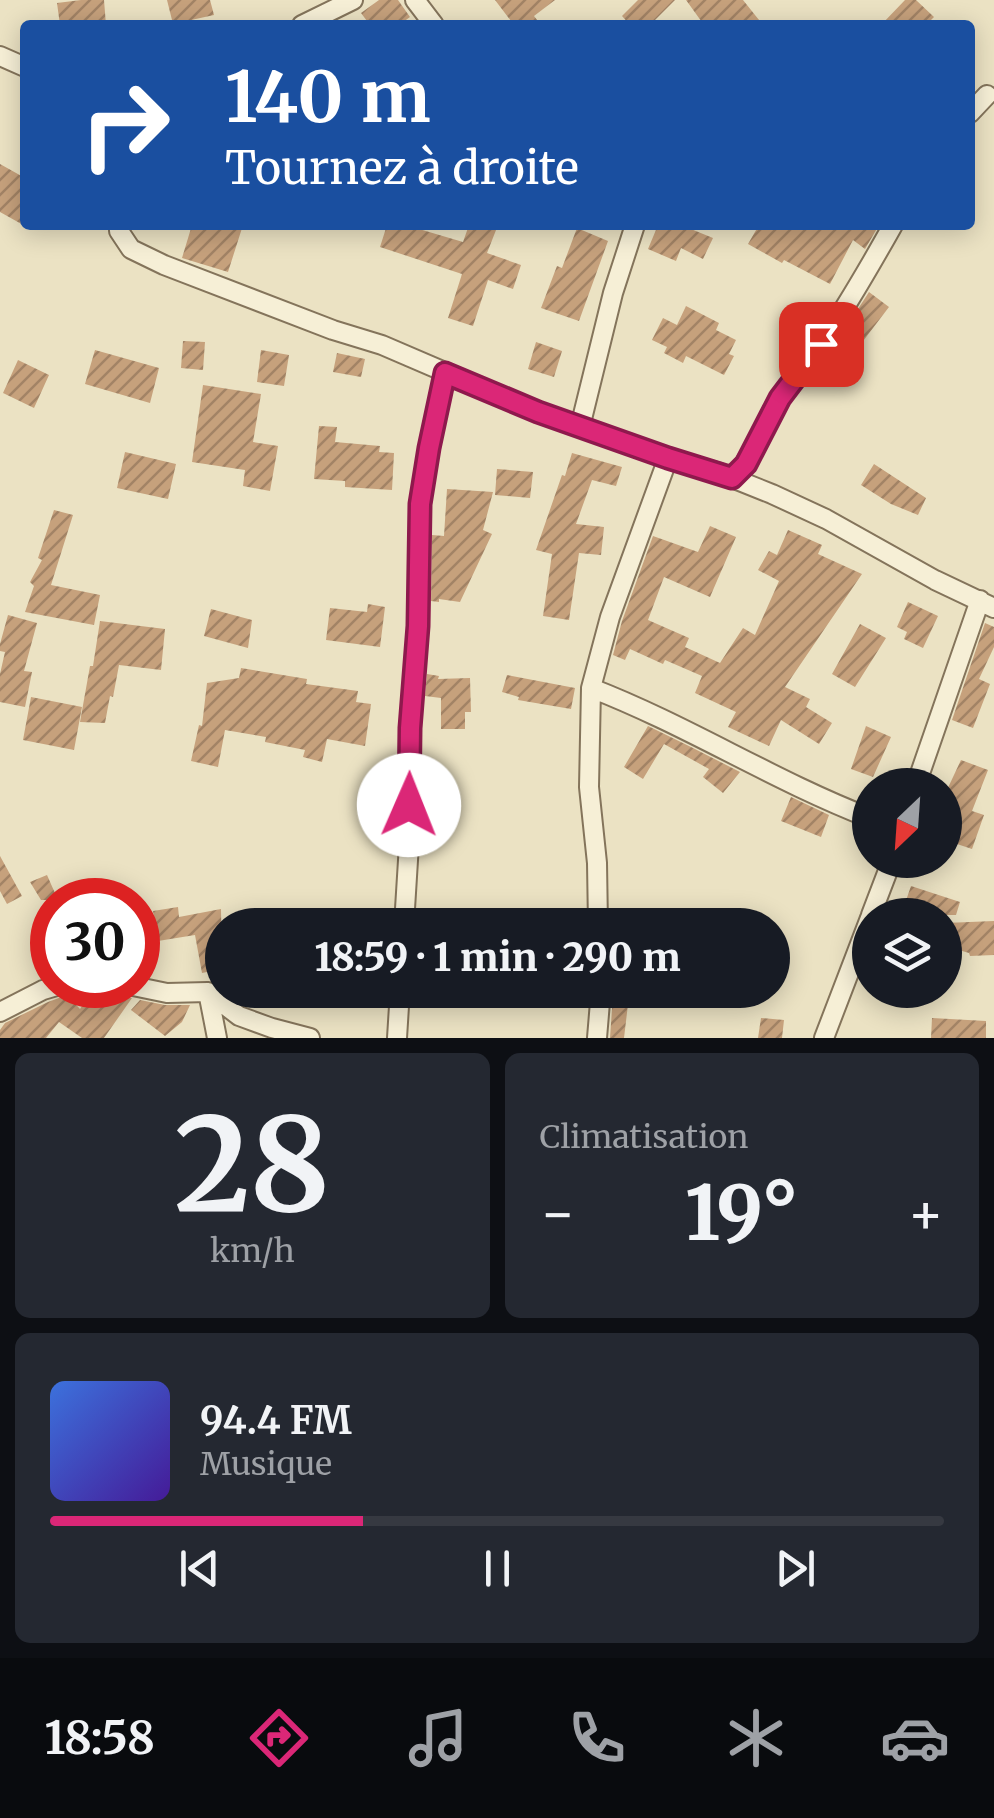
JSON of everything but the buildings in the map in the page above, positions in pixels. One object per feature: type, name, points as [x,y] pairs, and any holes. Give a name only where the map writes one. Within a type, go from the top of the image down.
[{"type":"street","points":[[312,20],[353,0]]},
{"type":"street","points":[[415,0],[430,20]]},
{"type":"street","points":[[975,108],[987,95]]},
{"type":"street","points":[[119,230],[132,250],[164,265],[382,345],[580,427],[732,478],[826,519],[987,604],[923,768]]},
{"type":"street","points":[[580,427],[633,230]]},
{"type":"street","points":[[732,478],[746,464],[780,398],[821,344],[890,230]]},
{"type":"street","points":[[405,908],[420,504],[445,373]]},
{"type":"street","points":[[598,908],[598,864],[588,787],[592,688],[610,617],[668,458]]},
{"type":"street","points":[[592,688],[638,706],[852,811]]},
{"type":"street","points":[[824,1038],[852,966]]},
{"type":"street","points":[[160,992],[205,992]]},
{"type":"street","points":[[0,1012],[30,997]]},
{"type":"street","points":[[211,1008],[217,1038]]},
{"type":"street","points":[[229,1008],[272,1028],[310,1038]]},
{"type":"street","points":[[397,1038],[399,1008]]},
{"type":"street","points":[[597,1038],[600,1008]]},
{"type":"route","points":[[409,805],[420,504],[445,373],[538,412],[732,478],[746,464],[780,398],[821,344]]}]
